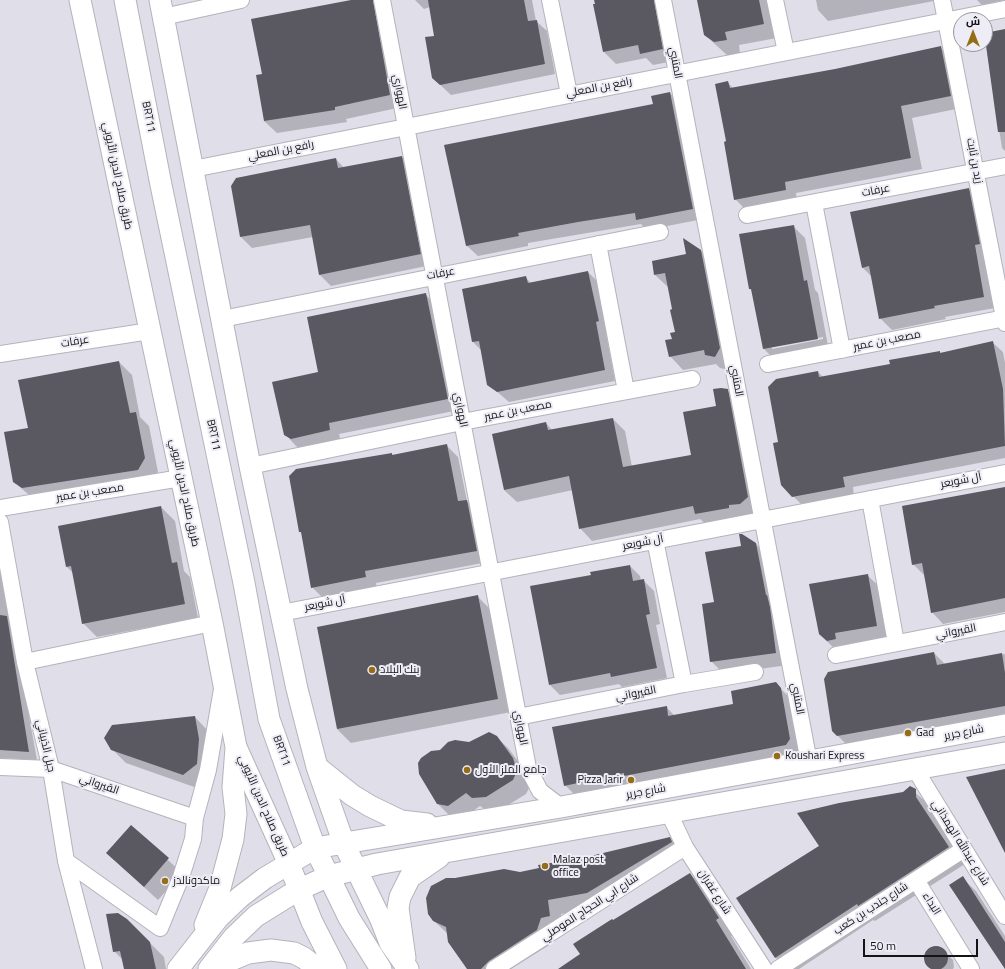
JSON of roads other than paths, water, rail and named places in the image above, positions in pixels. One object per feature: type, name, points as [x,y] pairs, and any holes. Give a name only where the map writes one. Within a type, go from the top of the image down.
[{"type":"main road","name":"طريق صلاح الدين الأيوبي","points":[[80,0],[212,623],[236,747],[289,864],[298,890],[336,969]]},
{"type":"main road","name":"BRT11","points":[[125,0],[161,185],[244,583],[269,719],[322,863],[349,918],[380,969]]},
{"type":"main road","points":[[161,8],[250,466],[297,689],[317,767],[344,844],[381,920],[390,943],[407,968]]},
{"type":"main road","name":"شارع جرير","points":[[198,941],[218,918],[240,897],[265,878],[289,864],[322,863],[344,844],[441,826],[560,808],[1005,725]]},
{"type":"main road","points":[[178,969],[198,941],[220,888],[233,839],[236,814],[233,787],[236,747]]},
{"type":"main road","points":[[209,969],[234,937],[256,916],[298,890],[322,863],[356,870],[378,864],[1005,752]]},
{"type":"main road","points":[[317,767],[352,796],[401,821],[441,826]]},
{"type":"main road","points":[[407,968],[399,913],[400,897],[410,877],[418,870],[445,853]]},
{"type":"main road","points":[[209,969],[248,953],[271,950],[294,953],[304,958],[318,969]]},
{"type":"street","points":[[161,8],[240,0]]},
{"type":"street","name":"الهواري","points":[[382,0],[518,717],[531,776],[540,791],[560,808]]},
{"type":"street","points":[[550,0],[569,94]]},
{"type":"street","name":"المتنبي","points":[[663,0],[808,762]]},
{"type":"street","points":[[775,0],[786,52]]},
{"type":"street","name":"زيد بن ثابت","points":[[942,0],[1005,320]]},
{"type":"street","name":"رافع بن المعلي","points":[[193,169],[405,126],[1005,9]]},
{"type":"street","name":"عرفات","points":[[747,215],[1005,166]]},
{"type":"street","points":[[814,203],[842,350]]},
{"type":"street","name":"عرفات","points":[[222,319],[660,232]]},
{"type":"street","points":[[598,244],[626,391]]},
{"type":"street","name":"مصعب بن عمير","points":[[768,364],[1005,320]]},
{"type":"street","name":"عرفات","points":[[0,354],[150,331]]},
{"type":"street","name":"مصعب بن عمير","points":[[250,466],[462,422],[692,379]]},
{"type":"street","name":"آل شويعر","points":[[281,613],[1005,472]]},
{"type":"street","name":"مصعب بن عمير","points":[[0,508],[181,478]]},
{"type":"street","points":[[870,499],[896,643]]},
{"type":"street","name":"جبل الذبياني","points":[[0,522],[25,662],[51,769],[66,861],[94,969]]},
{"type":"street","points":[[656,540],[684,684]]},
{"type":"street","name":"القيرواني","points":[[836,655],[1005,622]]},
{"type":"street","points":[[25,662],[212,623]]},
{"type":"street","name":"القيرواني","points":[[518,717],[684,684],[755,672]]},
{"type":"street","points":[[66,861],[160,928],[190,852],[195,818],[208,770],[223,684]]},
{"type":"street","name":"القيرواني","points":[[0,767],[51,769],[195,818]]},
{"type":"street","name":"شارع عبدالله الهمذاني","points":[[915,769],[1004,913]]},
{"type":"street","name":"شارع غفران","points":[[669,813],[685,847],[764,969]]},
{"type":"street","name":"شارع ابي الحجاج الموصلي","points":[[494,969],[685,847]]},
{"type":"street","name":"شارع جندب بن كعب","points":[[778,969],[964,849]]},
{"type":"street","name":"البداء","points":[[916,880],[971,969]]},
{"type":"place","name":"بنك البلاد","points":[[372,670]]},
{"type":"place","name":"Gad","points":[[908,733]]},
{"type":"place","name":"Koushari Express","points":[[777,756]]},
{"type":"place","name":"جامع الملز الأول","points":[[467,770]]},
{"type":"place","name":"Pizza Jarir","points":[[631,780]]},
{"type":"place","name":"Malaz post office","points":[[545,866]]},
{"type":"place","name":"ماكدونالدز","points":[[165,881]]}]
